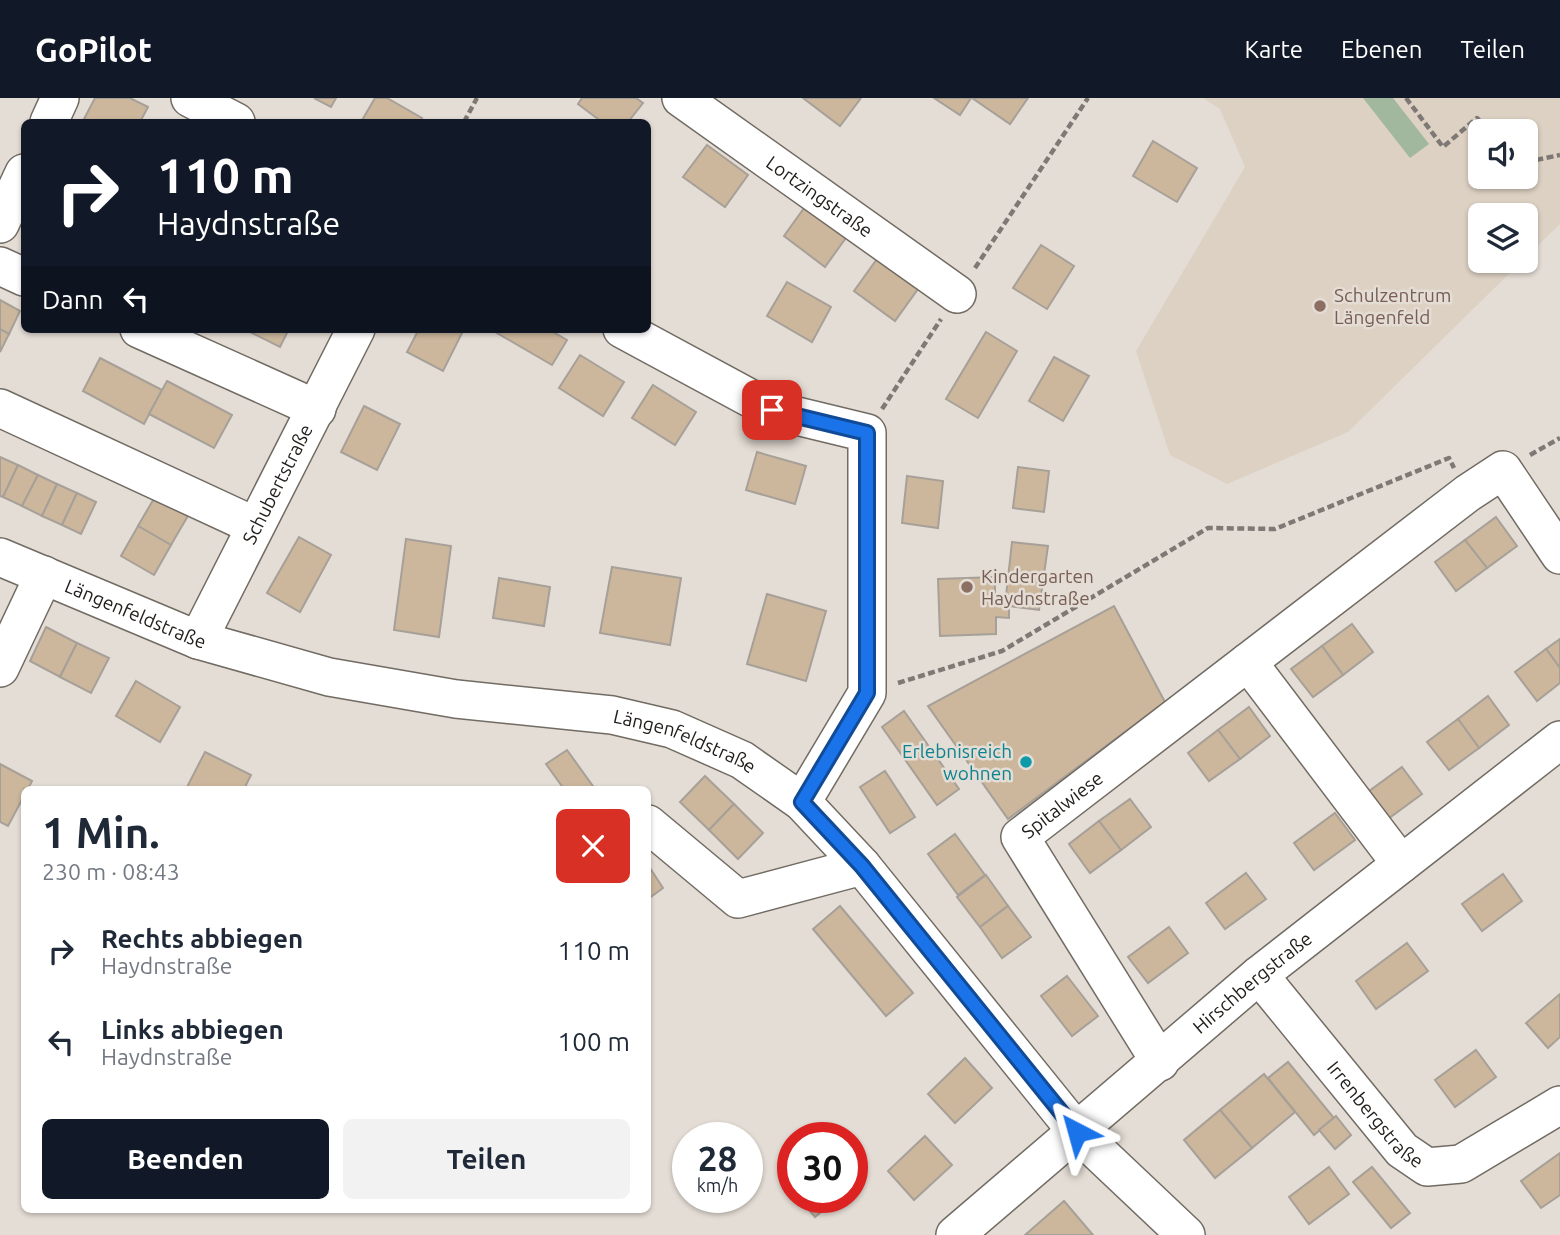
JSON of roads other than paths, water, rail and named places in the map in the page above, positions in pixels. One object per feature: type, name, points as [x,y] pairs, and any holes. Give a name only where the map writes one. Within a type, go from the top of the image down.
[{"type":"street","points":[[50,119],[60,98]]},
{"type":"street","points":[[190,98],[230,119]]},
{"type":"street","name":"Lortzingstraße","points":[[681,98],[957,294]]},
{"type":"street","points":[[0,224],[21,179]]},
{"type":"street","points":[[0,267],[21,277]]},
{"type":"street","points":[[148,333],[317,409]]},
{"type":"street","name":"Schubertstraße","points":[[198,640],[354,333]]},
{"type":"street","points":[[629,333],[772,410],[867,433],[867,693],[802,802]]},
{"type":"street","points":[[0,408],[255,526]]},
{"type":"street","name":"Spitalwiese","points":[[1160,1062],[1020,836],[1468,493],[1503,470],[1560,555]]},
{"type":"street","name":"Längenfeldstraße","points":[[0,557],[198,640],[329,677],[456,699],[612,715],[671,729],[742,760],[802,802],[862,866],[1077,1132],[1186,1235]]},
{"type":"street","points":[[0,668],[44,575]]},
{"type":"street","points":[[1248,662],[1401,864]]},
{"type":"street","name":"Hirschbergstraße","points":[[955,1235],[1259,975],[1560,740]]},
{"type":"street","points":[[651,826],[738,899],[862,866]]},
{"type":"street","name":"Irrenbergstraße","points":[[1259,975],[1402,1150],[1427,1167],[1461,1164],[1560,1105]]},
{"type":"place","name":"Schulzentrum Längenfeld","points":[[1320,306]]},
{"type":"place","name":"Kindergarten Haydnstraße","points":[[967,587]]},
{"type":"place","name":"Erlebnisreich wohnen","points":[[1026,762]]}]
